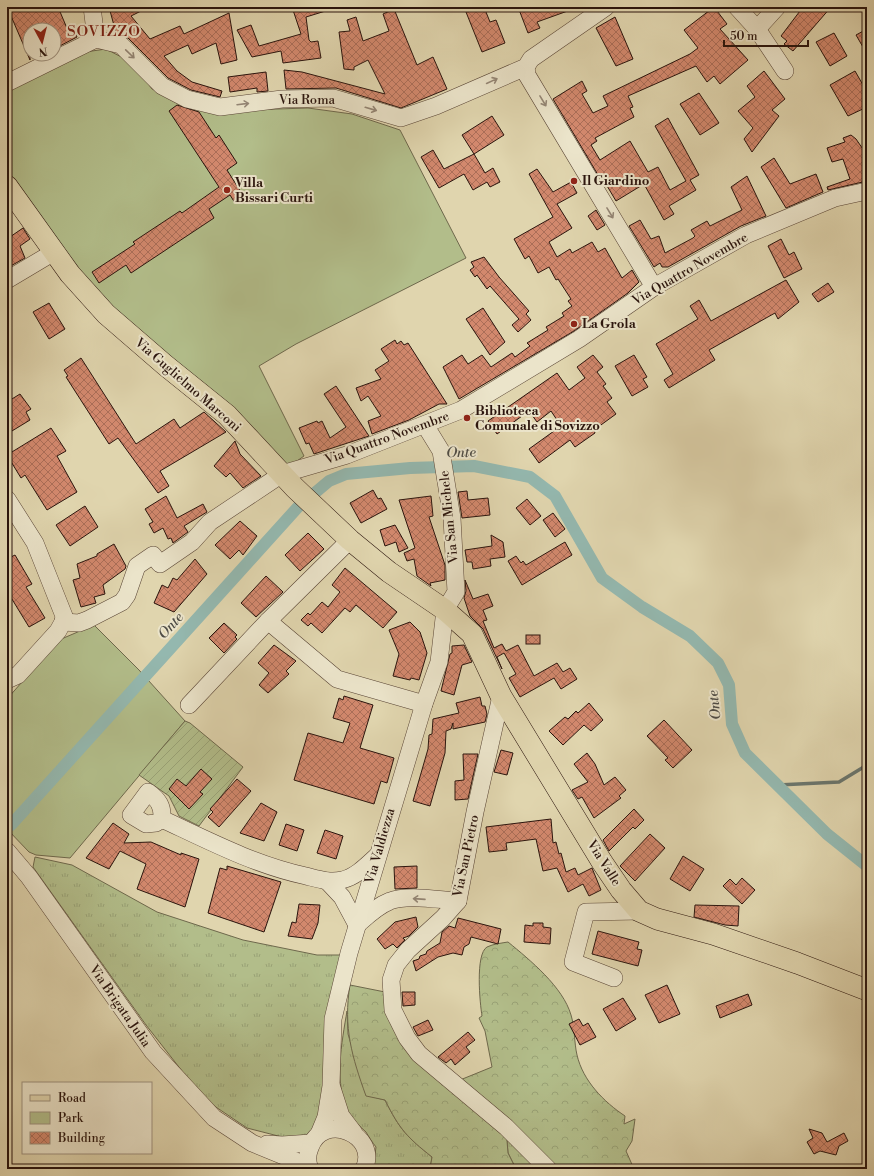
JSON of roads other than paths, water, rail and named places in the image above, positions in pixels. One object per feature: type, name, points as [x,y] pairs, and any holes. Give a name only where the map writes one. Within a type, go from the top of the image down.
[{"type":"main road","name":"Via Guglielmo Marconi","points":[[7,186],[70,274],[106,314],[165,366],[227,415],[289,481],[350,540],[389,572],[444,610]]},
{"type":"main road","name":"Via Valle","points":[[444,610],[472,634],[501,696],[602,862],[621,890],[638,911],[657,919],[714,934],[798,963],[867,990]]},
{"type":"street","points":[[7,83],[96,39],[92,7]]},
{"type":"street","name":"Via Roma","points":[[96,39],[120,45],[162,86],[187,99],[220,107],[282,99],[334,98],[401,118],[436,106],[526,67],[531,59],[606,7]]},
{"type":"street","points":[[737,7],[757,29],[785,71]]},
{"type":"street","points":[[757,29],[777,7]]},
{"type":"street","points":[[526,67],[527,75],[654,287]]},
{"type":"street","name":"Via Quattro Novembre","points":[[64,622],[79,622],[86,620],[122,602],[127,595],[137,566],[192,542],[210,522],[289,481],[346,454],[461,410],[579,339],[654,287],[746,235],[835,198],[867,191]]},
{"type":"street","points":[[7,280],[54,252]]},
{"type":"street","name":"Via San Michele","points":[[425,425],[441,451],[452,518],[456,592],[444,610]]},
{"type":"street","points":[[7,499],[35,543],[63,611],[64,622],[18,675],[7,680]]},
{"type":"street","points":[[189,705],[268,621],[350,540]]},
{"type":"street","name":"Via Valdiezza","points":[[309,1167],[308,1154],[326,1117],[331,1086],[333,1019],[357,925],[377,856],[424,704],[439,662],[444,610]]},
{"type":"street","points":[[268,621],[337,679],[424,704]]},
{"type":"street","name":"Via San Pietro","points":[[501,696],[475,812],[458,901],[443,918],[408,950],[396,965],[391,980],[393,1010],[407,1038],[419,1054],[506,1127],[548,1169]]},
{"type":"street","points":[[162,819],[228,851],[283,871],[355,885],[366,895]]},
{"type":"street","name":"Via Brigata Julia","points":[[7,851],[29,878],[153,1052],[214,1118],[252,1143],[309,1167]]},
{"type":"street","points":[[335,881],[360,871],[377,856]]},
{"type":"street","points":[[335,881],[357,925],[374,910],[390,901],[404,898],[458,901]]},
{"type":"street","points":[[342,897],[366,895]]},
{"type":"street","points":[[614,978],[573,962],[586,912],[638,911]]},
{"type":"street","name":"Via Valdiezza","points":[[331,1086],[341,1116],[354,1134],[363,1143],[367,1155],[365,1168]]},
{"type":"street","name":"Via Brigata Julia","points":[[252,1143],[282,1145],[315,1138],[330,1129],[343,1128],[354,1134]]},
{"type":"waterway","name":"Onte","points":[[11,825],[298,507],[329,481],[346,474],[410,468],[474,466],[530,477],[555,496],[602,578],[642,607],[690,636],[718,663],[729,685],[732,724],[745,753],[827,834],[867,866]]},
{"type":"waterway","points":[[778,785],[839,782],[867,765]]},
{"type":"place","name":"Il Giardino","points":[[574,181]]},
{"type":"place","name":"Villa Bissari Curti","points":[[227,190]]},
{"type":"place","name":"La Grola","points":[[574,324]]},
{"type":"place","name":"Biblioteca Comunale di Sovizzo","points":[[467,418]]},
{"type":"district","name":"SOVIZZO","points":[[104,31]]}]
